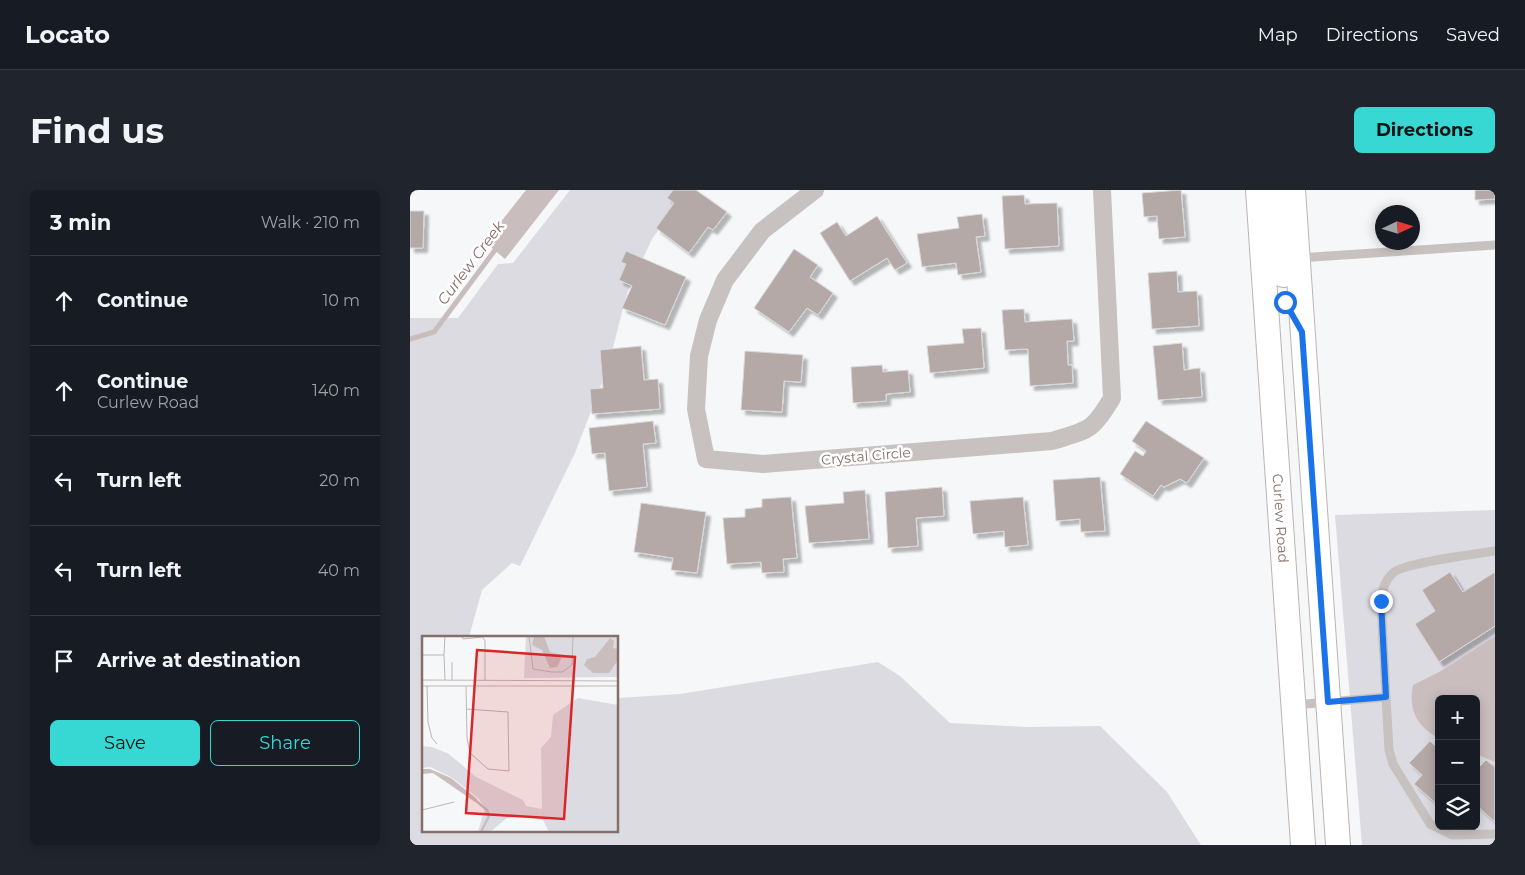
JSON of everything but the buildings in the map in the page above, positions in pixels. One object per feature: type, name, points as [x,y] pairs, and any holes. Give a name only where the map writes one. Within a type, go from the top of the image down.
[{"type":"main road","name":"Curlew Road","points":[[1258,190],[1303,845]]},
{"type":"main road","points":[[1275,190],[1285,302],[1302,332]]},
{"type":"main road","points":[[1293,190],[1338,845]]},
{"type":"street","name":"Crystal Circle","points":[[815,190],[762,231],[725,280],[708,320],[699,356],[696,409],[706,459],[763,464],[1052,441],[1086,430],[1098,422],[1112,398],[1102,190]]},
{"type":"lane","points":[[1298,258],[1495,245]]},
{"type":"lane","points":[[1495,551],[1394,571],[1384,585],[1381,601],[1389,750],[1393,764],[1430,824],[1452,835],[1495,834]]},
{"type":"lane","points":[[1293,705],[1386,697]]},
{"type":"shaded area","points":[[526,190],[559,190],[505,259],[485,242]]},
{"type":"shaded area","points":[[570,190],[688,190],[652,239],[627,293],[608,367],[575,453],[520,566],[512,563],[482,590],[469,636],[422,636],[422,832],[619,832],[619,698],[680,694],[878,662],[900,676],[950,723],[1028,727],[1100,726],[1167,792],[1201,845],[410,845],[410,318],[458,318],[498,264],[513,263]]},
{"type":"shaded area","points":[[1495,510],[1495,845],[1362,845],[1335,515]]},
{"type":"shaded area","points":[[1495,636],[1495,762],[1480,756],[1480,695],[1435,695],[1435,736],[1420,723],[1413,709],[1413,685],[1441,671]]},
{"type":"waterway","name":"Curlew Creek","points":[[410,339],[434,332],[498,246]]},
{"type":"route","points":[[1285,302],[1302,332],[1328,702],[1386,697],[1381,601]]}]
